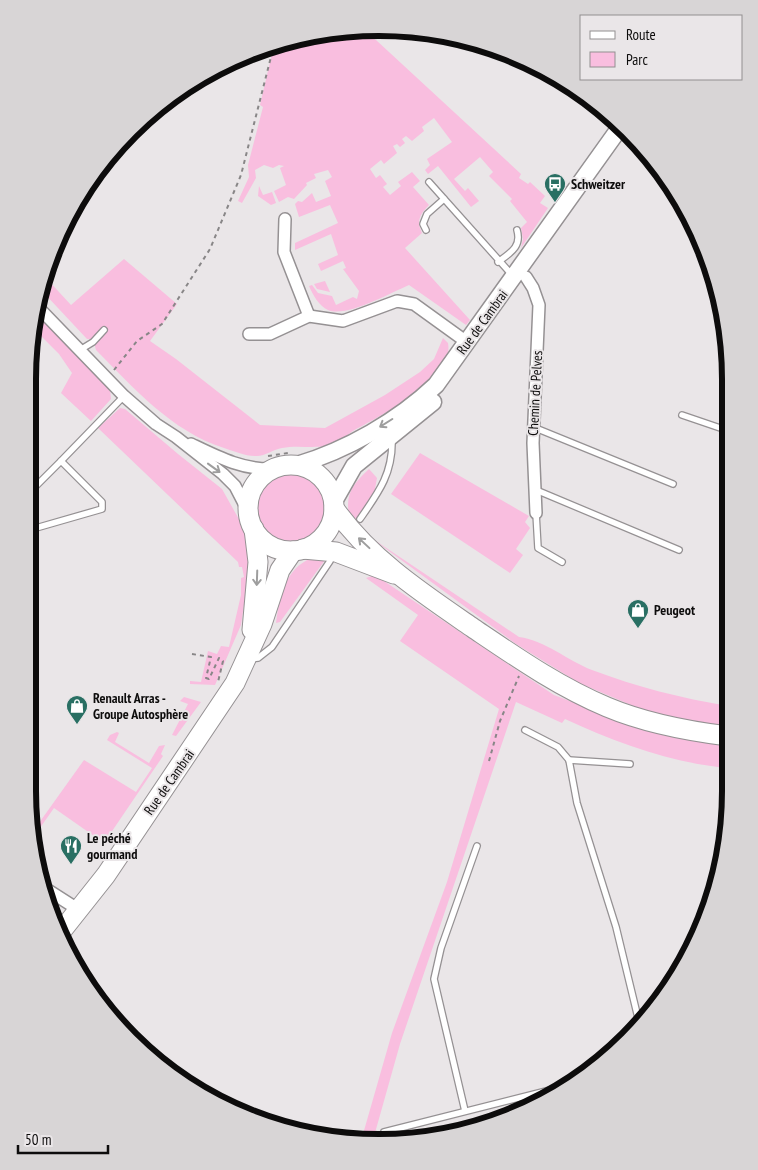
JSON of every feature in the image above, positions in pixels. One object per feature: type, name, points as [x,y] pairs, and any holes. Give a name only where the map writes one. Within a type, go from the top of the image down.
[{"type":"main road","name":"Rue de Cambrai","points":[[333,506],[354,466],[440,396],[617,133]]},
{"type":"main road","name":"Rue de Cambrai","points":[[294,459],[328,454],[363,437],[421,399],[436,385],[520,277],[622,138]]},
{"type":"main road","points":[[297,550],[311,545],[324,534],[332,519],[333,506],[329,488],[319,475],[294,459],[269,463],[250,495],[251,521],[270,545],[297,550],[336,552],[397,576]]},
{"type":"main road","points":[[333,506],[349,528],[397,576],[554,680],[607,707],[672,726],[722,735]]},
{"type":"main road","name":"Rue de Cambrai","points":[[248,654],[258,551],[251,521]]},
{"type":"main road","name":"Rue de Cambrai","points":[[70,921],[106,874],[220,708],[262,624],[280,570],[297,550]]},
{"type":"street","points":[[285,219],[284,252],[309,316]]},
{"type":"street","name":"Chemin de Pelves","points":[[520,277],[533,288],[539,305],[533,427],[536,513]]},
{"type":"street","points":[[250,334],[270,334],[309,316],[343,321],[397,301],[414,304],[468,343]]},
{"type":"street","points":[[43,312],[124,396],[156,424],[176,437],[235,486],[251,521]]},
{"type":"street","points":[[176,437],[224,460],[257,470],[269,463]]},
{"type":"street","points":[[54,901],[70,921]]},
{"type":"lane","points":[[429,182],[498,262],[520,277]]},
{"type":"lane","points":[[426,230],[423,224],[427,214],[444,199]]},
{"type":"lane","points":[[498,262],[516,248],[519,240],[517,230]]},
{"type":"lane","points":[[80,350],[94,342],[104,330]]},
{"type":"lane","points":[[36,487],[124,396]]},
{"type":"lane","points":[[682,415],[722,429]]},
{"type":"lane","points":[[533,427],[673,484]]},
{"type":"lane","points":[[360,519],[386,480],[391,458],[392,434]]},
{"type":"lane","points":[[36,528],[102,509],[102,502],[61,460]]},
{"type":"lane","points":[[535,490],[679,550]]},
{"type":"lane","points":[[536,513],[538,548],[562,562]]},
{"type":"lane","points":[[248,654],[258,658],[272,647],[330,561]]},
{"type":"lane","points":[[524,730],[558,747],[569,760],[577,803],[616,927],[638,1016]]},
{"type":"lane","points":[[569,760],[630,764]]},
{"type":"lane","points":[[466,1112],[434,979],[441,948],[477,846]]},
{"type":"lane","points":[[384,1132],[542,1092]]},
{"type":"path","points":[[112,372],[137,341],[162,324],[177,304],[210,249],[241,175],[272,53]]},
{"type":"path","points":[[269,463],[277,453],[294,459]]},
{"type":"path","points":[[192,654],[211,657],[206,678],[209,679],[219,658],[223,661],[216,681],[220,683]]},
{"type":"path","points":[[489,760],[500,721],[526,663]]},
{"type":"green space","points":[[370,36],[521,174],[519,178],[528,184],[530,182],[545,196],[540,203],[548,208],[521,248],[523,239],[521,228],[527,222],[510,201],[512,199],[489,176],[493,172],[480,157],[454,179],[465,191],[468,188],[479,201],[471,207],[438,166],[428,174],[425,170],[430,165],[427,159],[452,142],[434,118],[422,127],[424,131],[412,141],[406,136],[402,139],[405,143],[400,147],[397,144],[393,146],[397,153],[384,164],[381,160],[370,169],[376,178],[380,175],[387,184],[383,187],[390,195],[401,186],[398,182],[412,172],[420,181],[413,187],[429,205],[423,211],[419,221],[422,233],[405,248],[470,320],[466,325],[409,285],[357,308],[336,312],[328,310],[319,303],[309,286],[312,285],[318,293],[332,296],[336,305],[353,297],[357,299],[359,291],[343,269],[346,268],[343,261],[321,271],[318,264],[338,255],[331,234],[295,250],[295,243],[338,223],[330,205],[299,217],[295,204],[298,201],[302,202],[312,193],[316,202],[331,196],[325,181],[332,177],[328,170],[314,174],[316,178],[306,183],[307,185],[294,199],[288,197],[279,202],[274,191],[286,185],[280,168],[284,166],[279,165],[273,168],[264,165],[255,170],[256,178],[242,203],[238,201],[249,177],[248,165],[263,107],[260,105],[272,53],[334,39]]},
{"type":"green space","points":[[259,186],[263,195],[272,192],[276,203],[271,205],[258,196]]},
{"type":"green space","points":[[124,259],[177,304],[150,341],[260,425],[325,428],[385,395],[420,372],[434,359],[443,338],[448,343],[447,357],[440,370],[413,395],[353,431],[342,440],[331,445],[282,448],[260,456],[253,456],[240,454],[205,440],[170,420],[154,407],[96,350],[93,339],[87,339],[47,296],[50,282],[71,305]]},
{"type":"green space","points":[[325,281],[330,292],[317,289],[314,284]]},
{"type":"green space","points":[[42,320],[110,389],[111,399],[91,421],[61,393],[72,373],[59,354],[39,334]]},
{"type":"green space","points":[[120,408],[125,409],[222,489],[245,530],[250,563],[241,625],[215,685],[190,684],[190,681],[201,682],[208,651],[217,654],[221,646],[229,647],[241,595],[241,578],[244,577],[242,567],[239,567],[238,562],[98,428]]},
{"type":"green space","points":[[420,453],[529,516],[525,522],[530,528],[516,549],[523,555],[510,573],[391,494]]},
{"type":"green space","points":[[369,469],[377,478],[373,500],[360,519],[350,519],[348,503],[351,491],[358,480]]},
{"type":"green space","points":[[292,471],[306,474],[318,481],[325,493],[328,507],[325,521],[318,533],[306,540],[292,543],[278,540],[266,533],[259,521],[256,507],[259,493],[266,481],[278,474]]},
{"type":"green space","points":[[367,535],[519,637],[538,642],[583,666],[626,682],[676,696],[722,705],[722,726],[677,719],[638,708],[579,683],[516,644]]},
{"type":"green space","points":[[312,558],[325,560],[280,622],[276,623],[285,585],[295,569]]},
{"type":"green space","points":[[375,575],[554,695],[678,737],[722,745],[722,767],[686,762],[624,744],[565,719],[562,723],[516,702],[400,1044],[375,1134],[363,1133],[392,1033],[447,882],[499,709],[400,641],[418,615],[366,578]]},
{"type":"green space","points":[[184,697],[201,702],[176,736],[172,735],[188,704],[180,701]]},
{"type":"green space","points":[[119,733],[115,742],[149,763],[159,746],[165,745],[161,754],[163,756],[104,843],[54,808],[38,830],[38,824],[84,760],[136,792],[152,768],[107,740],[110,735]]},
{"type":"place","name":"Schweitzer","points":[[555,203]]},
{"type":"place","name":"Peugeot","points":[[638,629]]},
{"type":"place","name":"Renault Arras - Groupe Autosphère","points":[[77,725]]},
{"type":"place","name":"Le péché gourmand","points":[[71,865]]}]
